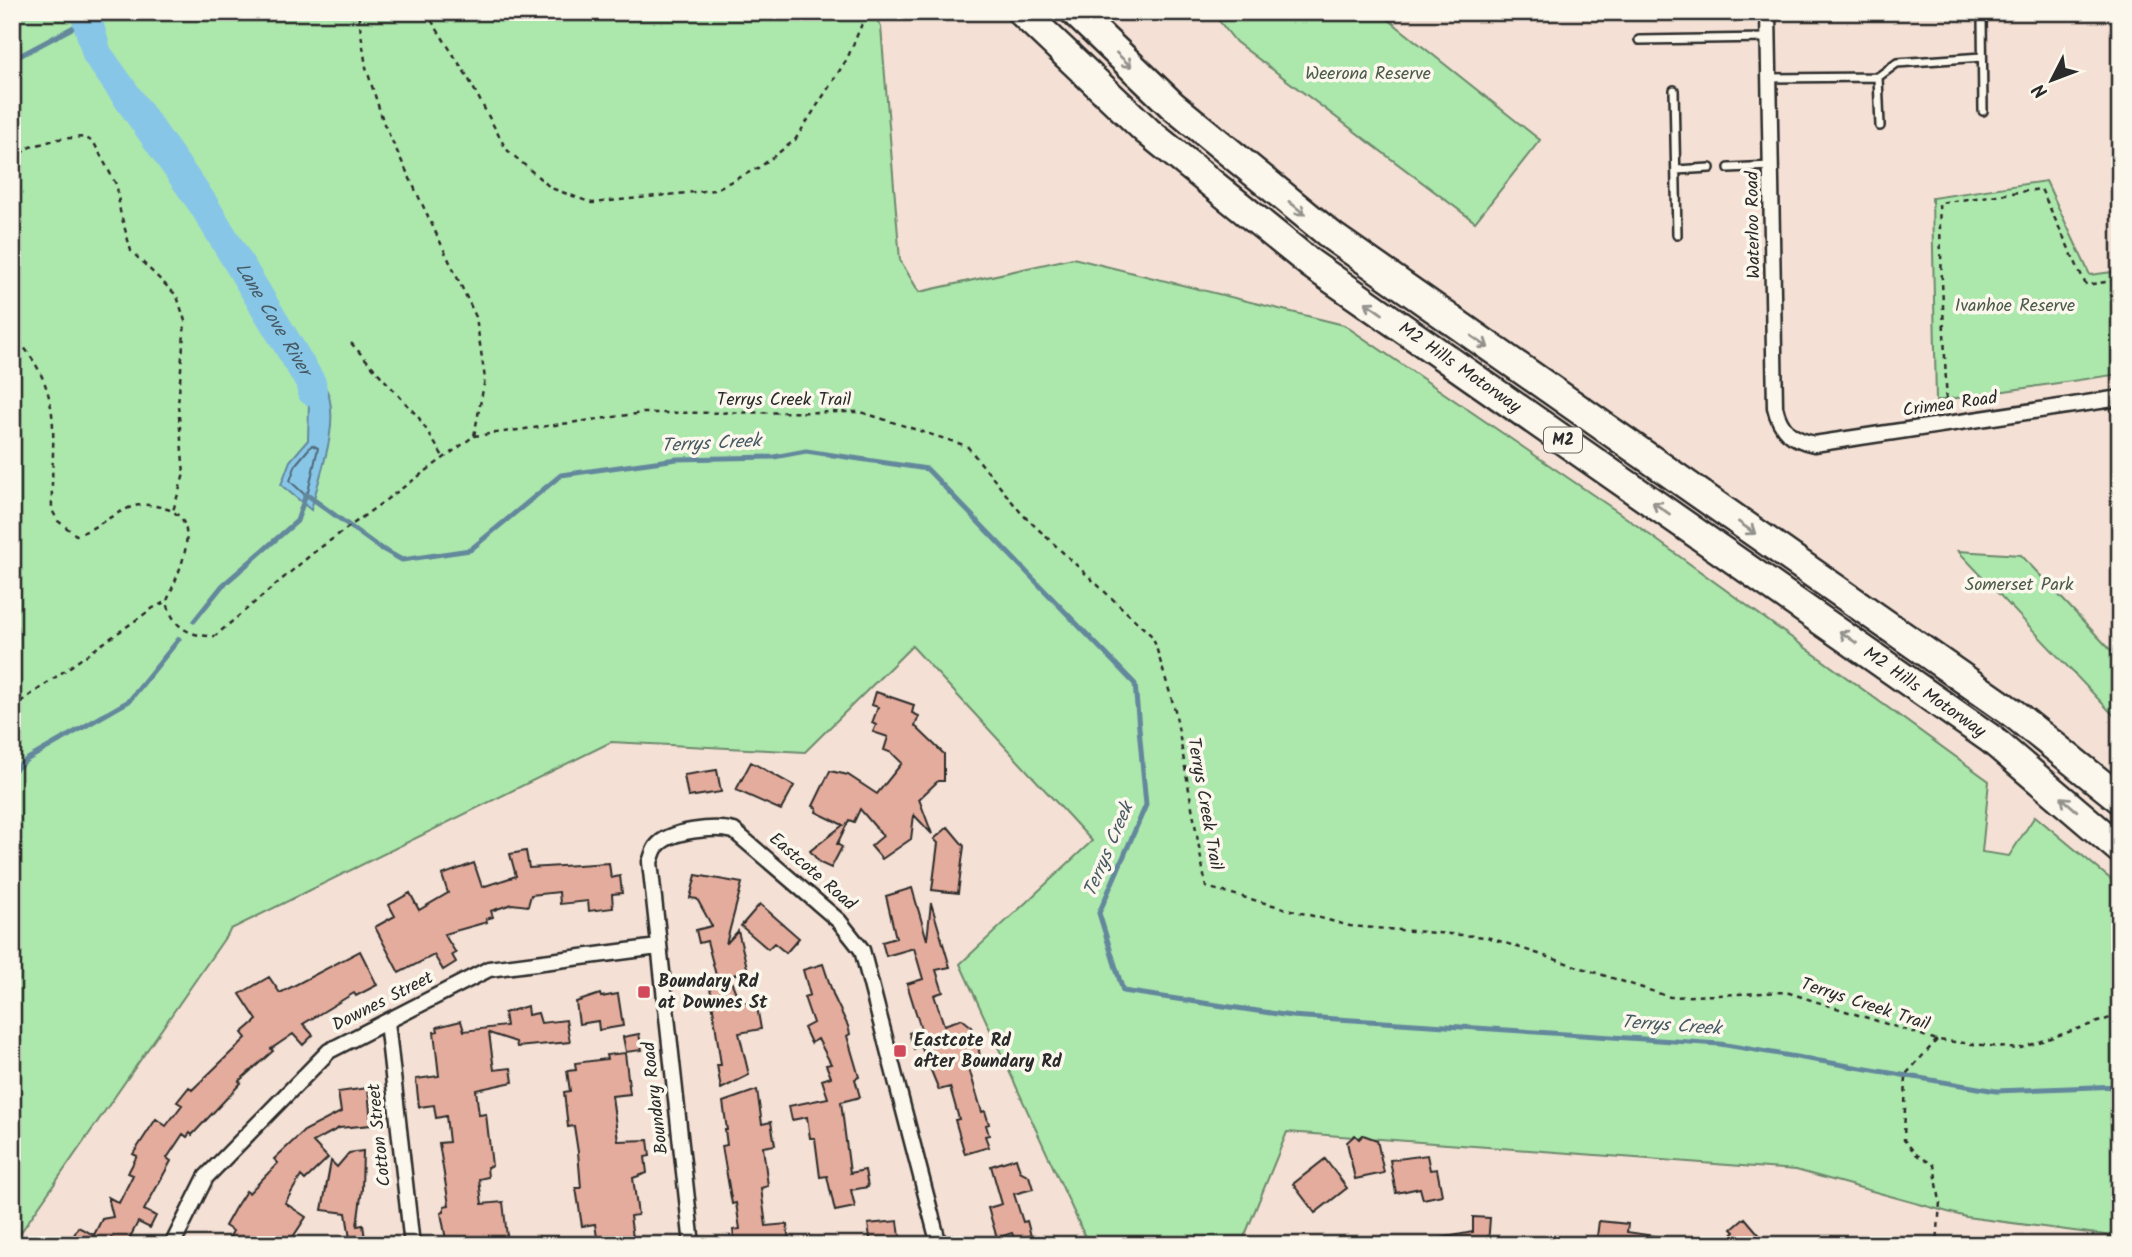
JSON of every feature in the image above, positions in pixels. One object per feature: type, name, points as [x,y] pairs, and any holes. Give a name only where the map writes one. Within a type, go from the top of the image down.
[{"type":"highway","name":"M2 Hills Motorway","points":[[1021,12],[1147,131],[1311,264],[1991,738],[2120,849]]},
{"type":"highway","name":"M2 Hills Motorway","points":[[1075,12],[1172,105],[1343,244],[2003,706],[2120,799]]},
{"type":"street","name":"Waterloo Road","points":[[1768,12],[1775,407],[1779,422],[1787,434]]},
{"type":"street","name":"Crimea Road","points":[[1787,434],[1814,444],[1948,426],[2120,398]]},
{"type":"street","name":"Eastcote Road","points":[[650,862],[656,847],[668,837],[723,828],[734,831],[849,929],[862,950],[939,1245]]},
{"type":"street","name":"Boundary Road","points":[[650,862],[692,1245]]},
{"type":"street","name":"Downes Street","points":[[172,1245],[206,1177],[329,1051],[489,969],[658,947]]},
{"type":"street","name":"Cotton Street","points":[[387,1021],[412,1245]]},
{"type":"lane","points":[[1982,16],[1983,111]]},
{"type":"lane","points":[[1639,40],[1768,38]]},
{"type":"lane","points":[[1770,78],[1878,77],[1897,63],[1982,57]]},
{"type":"lane","points":[[1878,77],[1880,126]]},
{"type":"lane","points":[[1674,90],[1677,235]]},
{"type":"lane","points":[[1730,168],[1772,166]]},
{"type":"lane","points":[[1676,170],[1710,168]]},
{"type":"path","points":[[167,601],[176,623],[194,636],[215,636],[338,535],[474,436],[485,379],[476,317],[384,124],[366,67],[358,12]]},
{"type":"path","points":[[426,12],[467,76],[506,149],[551,188],[592,203],[714,190],[760,167],[795,140],[848,59],[867,12]]},
{"type":"path","points":[[12,159],[30,147],[58,139],[85,137],[94,143],[117,186],[120,211],[131,251],[177,296],[185,321],[178,405],[184,474],[173,511]]},
{"type":"path","points":[[1948,426],[1939,203],[2041,190],[2086,285],[2120,280]]},
{"type":"path","points":[[12,333],[38,365],[49,389],[53,409],[52,510],[58,522],[76,535],[137,505],[153,505],[173,511],[183,522],[187,549],[167,601],[153,608],[12,708]]},
{"type":"path","points":[[351,343],[419,418],[444,458]]},
{"type":"path","name":"Terrys Creek Trail","points":[[474,436],[643,414],[861,412],[967,446],[1022,514],[1153,636],[1175,710],[1206,887],[1350,926],[1487,937],[1670,997],[1786,992],[1937,1040],[2018,1049],[2113,1017],[2120,1011]]},
{"type":"path","points":[[1937,1040],[1906,1074],[1904,1140],[1917,1156],[1934,1165],[1940,1202],[1937,1245]]},
{"type":"green space","points":[[12,12],[872,12],[881,27],[900,260],[919,292],[1073,258],[1344,325],[1621,514],[1989,781],[1982,852],[2009,856],[2035,816],[2120,887],[2120,1237],[1966,1217],[1796,1170],[1287,1132],[1241,1245],[1089,1245],[960,964],[1092,841],[912,646],[805,752],[611,742],[231,929],[12,1245]]},
{"type":"green space","name":"Weerona Reserve","points":[[1212,12],[1379,12],[1540,140],[1475,222],[1236,42]]},
{"type":"green space","name":"Ivanhoe Reserve","points":[[2046,181],[2090,275],[2120,271],[2120,374],[1936,401],[1932,198]]},
{"type":"green space","name":"Somerset Park","points":[[1958,551],[2021,555],[2120,660],[2120,722]]},
{"type":"water","points":[[285,347],[317,376],[329,396],[329,438],[311,510],[281,485],[290,461],[308,440],[309,401]]},
{"type":"building","points":[[876,692],[914,705],[912,713],[919,716],[915,726],[944,754],[944,781],[938,781],[919,799],[932,834],[914,815],[911,839],[882,859],[871,846],[883,836],[860,809],[854,822],[849,820],[837,844],[842,847],[831,868],[820,863],[810,851],[843,825],[816,812],[817,808],[813,806],[830,771],[848,775],[877,794],[902,763],[892,753],[884,750],[888,737],[873,732],[876,725],[872,723],[878,707],[872,705]]},
{"type":"building","points":[[751,762],[794,786],[781,810],[736,790]]},
{"type":"building","points":[[717,770],[721,792],[688,797],[684,775]]},
{"type":"building","points":[[948,827],[964,846],[958,893],[932,890],[938,843],[934,839]]},
{"type":"building","points":[[526,851],[529,868],[609,863],[611,878],[620,876],[622,893],[612,894],[613,908],[589,911],[588,901],[560,904],[559,892],[531,895],[528,906],[512,904],[491,911],[493,917],[486,919],[487,922],[444,934],[456,953],[452,955],[456,962],[443,970],[434,955],[399,973],[375,927],[395,916],[389,905],[410,893],[419,910],[448,893],[442,875],[474,863],[482,887],[516,876],[510,854]]},
{"type":"building","points":[[696,875],[742,883],[726,944],[738,931],[748,971],[729,976],[740,1003],[756,1001],[761,1029],[739,1033],[749,1075],[721,1089],[717,1065],[721,1065],[710,987],[718,983],[707,941],[699,943],[696,930],[712,926],[697,899],[690,898]]},
{"type":"building","points":[[912,888],[927,940],[931,903],[950,967],[936,970],[943,992],[934,995],[944,1025],[962,1019],[972,1027],[978,1043],[980,1058],[967,1062],[982,1112],[985,1111],[989,1124],[986,1125],[989,1135],[985,1136],[989,1147],[965,1154],[955,1120],[959,1119],[950,1087],[939,1090],[921,1046],[914,1049],[909,1033],[921,1029],[907,984],[923,979],[914,948],[886,956],[882,942],[896,938],[886,896]]},
{"type":"building","points":[[760,904],[799,938],[786,953],[774,943],[768,949],[741,926]]},
{"type":"building","points":[[360,951],[377,985],[356,996],[354,993],[303,1024],[313,1035],[303,1045],[293,1034],[271,1049],[273,1051],[239,1081],[241,1083],[192,1135],[190,1133],[187,1137],[183,1134],[167,1158],[171,1161],[144,1210],[156,1216],[150,1228],[138,1222],[126,1245],[111,1238],[109,1242],[113,1245],[69,1245],[78,1227],[94,1235],[102,1219],[113,1217],[108,1197],[119,1203],[133,1175],[128,1173],[137,1156],[133,1154],[156,1119],[166,1126],[182,1105],[177,1102],[189,1087],[192,1090],[246,1038],[242,1033],[257,1020],[240,994],[269,977],[280,993]]},
{"type":"building","points":[[823,964],[834,997],[848,1026],[850,1034],[847,1036],[859,1077],[855,1079],[860,1097],[841,1102],[850,1173],[865,1170],[868,1187],[851,1190],[855,1207],[835,1211],[827,1176],[820,1177],[815,1138],[810,1138],[807,1117],[792,1120],[789,1106],[828,1098],[822,1080],[831,1077],[826,1065],[831,1064],[818,1039],[811,1043],[804,1028],[813,1023],[804,997],[810,995],[803,970]]},
{"type":"building","points":[[600,994],[601,997],[618,994],[623,1026],[599,1030],[598,1021],[579,1024],[576,1002]]},
{"type":"building","points":[[527,1006],[528,1015],[538,1013],[541,1023],[566,1020],[570,1042],[517,1047],[516,1042],[489,1033],[494,1070],[511,1068],[513,1082],[476,1090],[479,1115],[486,1114],[492,1166],[487,1167],[488,1177],[479,1179],[482,1204],[503,1202],[508,1245],[447,1245],[441,1213],[444,1212],[444,1206],[449,1205],[439,1143],[449,1142],[446,1116],[436,1118],[434,1105],[419,1107],[416,1079],[439,1076],[434,1032],[438,1031],[437,1027],[461,1021],[464,1031],[506,1026],[504,1013]]},
{"type":"building","points":[[639,1034],[642,1050],[626,1052],[623,1037]]},
{"type":"building","points":[[625,1053],[630,1094],[612,1096],[618,1141],[648,1140],[650,1156],[645,1157],[647,1173],[633,1178],[638,1215],[630,1216],[634,1245],[598,1244],[595,1224],[582,1226],[576,1188],[581,1188],[578,1152],[574,1126],[568,1127],[564,1092],[570,1091],[567,1071],[576,1070],[575,1063],[607,1059],[606,1055]]},
{"type":"building","points":[[368,1088],[371,1125],[339,1128],[313,1142],[328,1158],[305,1180],[301,1176],[285,1203],[306,1217],[289,1243],[279,1236],[274,1245],[225,1245],[233,1231],[225,1226],[235,1208],[246,1191],[249,1193],[278,1163],[274,1159],[304,1131],[341,1112],[338,1092]]},
{"type":"building","points":[[757,1090],[762,1124],[771,1122],[775,1145],[763,1147],[768,1186],[761,1188],[766,1226],[787,1224],[789,1245],[735,1245],[733,1230],[740,1229],[736,1203],[732,1204],[722,1146],[727,1145],[723,1102]]},
{"type":"building","points":[[1355,1135],[1359,1139],[1363,1135],[1377,1140],[1384,1173],[1355,1179],[1347,1142]]},
{"type":"building","points":[[363,1151],[357,1226],[363,1225],[366,1245],[351,1245],[346,1213],[322,1210],[331,1161],[337,1167],[349,1153]]},
{"type":"building","points":[[1427,1155],[1430,1170],[1437,1169],[1442,1195],[1423,1199],[1420,1188],[1396,1193],[1390,1160]]},
{"type":"building","points":[[1016,1158],[1020,1171],[1029,1176],[1033,1189],[1014,1194],[1023,1222],[1027,1221],[1031,1236],[1015,1241],[1012,1233],[997,1238],[988,1208],[1002,1204],[991,1166]]},
{"type":"building","points":[[1325,1159],[1347,1188],[1315,1213],[1293,1184]]},
{"type":"building","points":[[1473,1217],[1490,1218],[1488,1245],[1442,1245],[1441,1238],[1473,1232]]},
{"type":"building","points":[[1745,1218],[1768,1245],[1720,1245],[1735,1232],[1732,1229]]},
{"type":"building","points":[[898,1221],[901,1245],[871,1245],[868,1224]]},
{"type":"building","points":[[1599,1221],[1628,1224],[1627,1232],[1661,1237],[1660,1245],[1596,1245]]},
{"type":"waterway","name":"Lane Cove River","points":[[85,12],[97,54],[203,204],[311,383],[312,391]]},
{"type":"waterway","points":[[12,60],[87,20]]},
{"type":"waterway","name":"Terrys Creek","points":[[194,621],[222,586],[297,521],[306,494],[377,546],[402,560],[470,550],[561,475],[677,459],[774,457],[806,451],[927,469],[1135,684],[1146,805],[1099,913],[1123,991],[1291,1016],[1720,1044],[1996,1091],[2120,1086]]},
{"type":"waterway","name":"Lane Cove River","points":[[12,772],[26,760],[129,701],[179,639]]},
{"type":"place","name":"Boundary Rd at Downes St","points":[[644,992]]},
{"type":"place","name":"Eastcote Rd after Boundary Rd","points":[[900,1051]]}]
